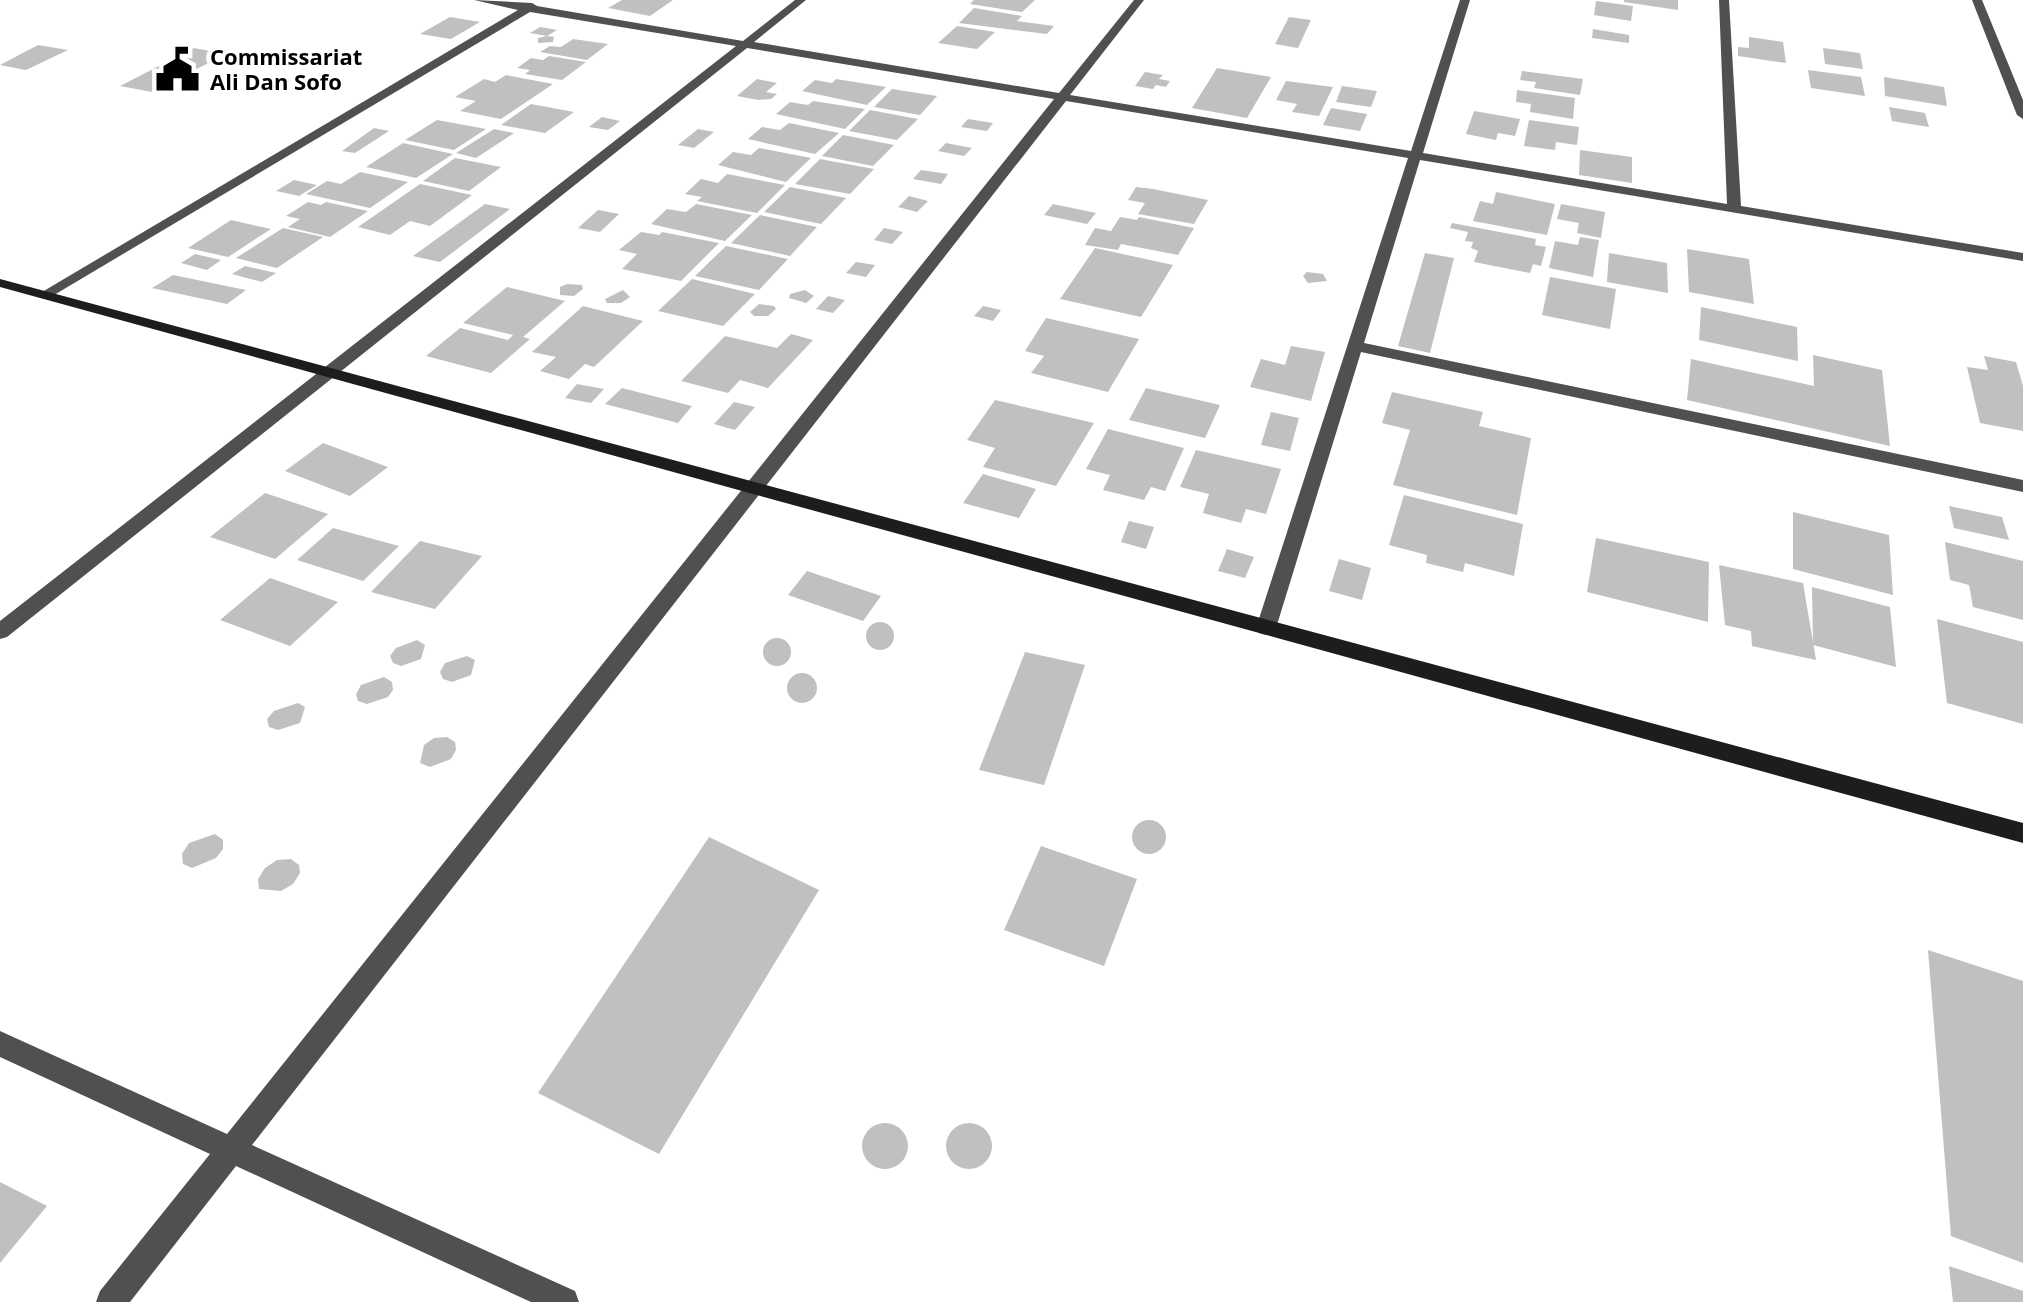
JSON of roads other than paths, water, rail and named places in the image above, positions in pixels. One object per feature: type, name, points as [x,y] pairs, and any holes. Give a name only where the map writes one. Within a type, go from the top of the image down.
[{"type":"street","points":[[478,0],[2023,258]]},
{"type":"street","points":[[44,294],[542,0]]},
{"type":"street","points":[[0,632],[801,0]]},
{"type":"street","points":[[111,1302],[1139,0]]},
{"type":"street","points":[[1266,628],[1465,0]]},
{"type":"street","points":[[1724,0],[1734,209]]},
{"type":"street","points":[[1977,0],[2023,115]]},
{"type":"street","points":[[0,283],[2023,832]]},
{"type":"street","points":[[1356,346],[2023,486]]},
{"type":"street","points":[[0,1044],[564,1302]]},
{"type":"place","name":"Commissariat Ali Dan Sofo","points":[[177,69]]}]
